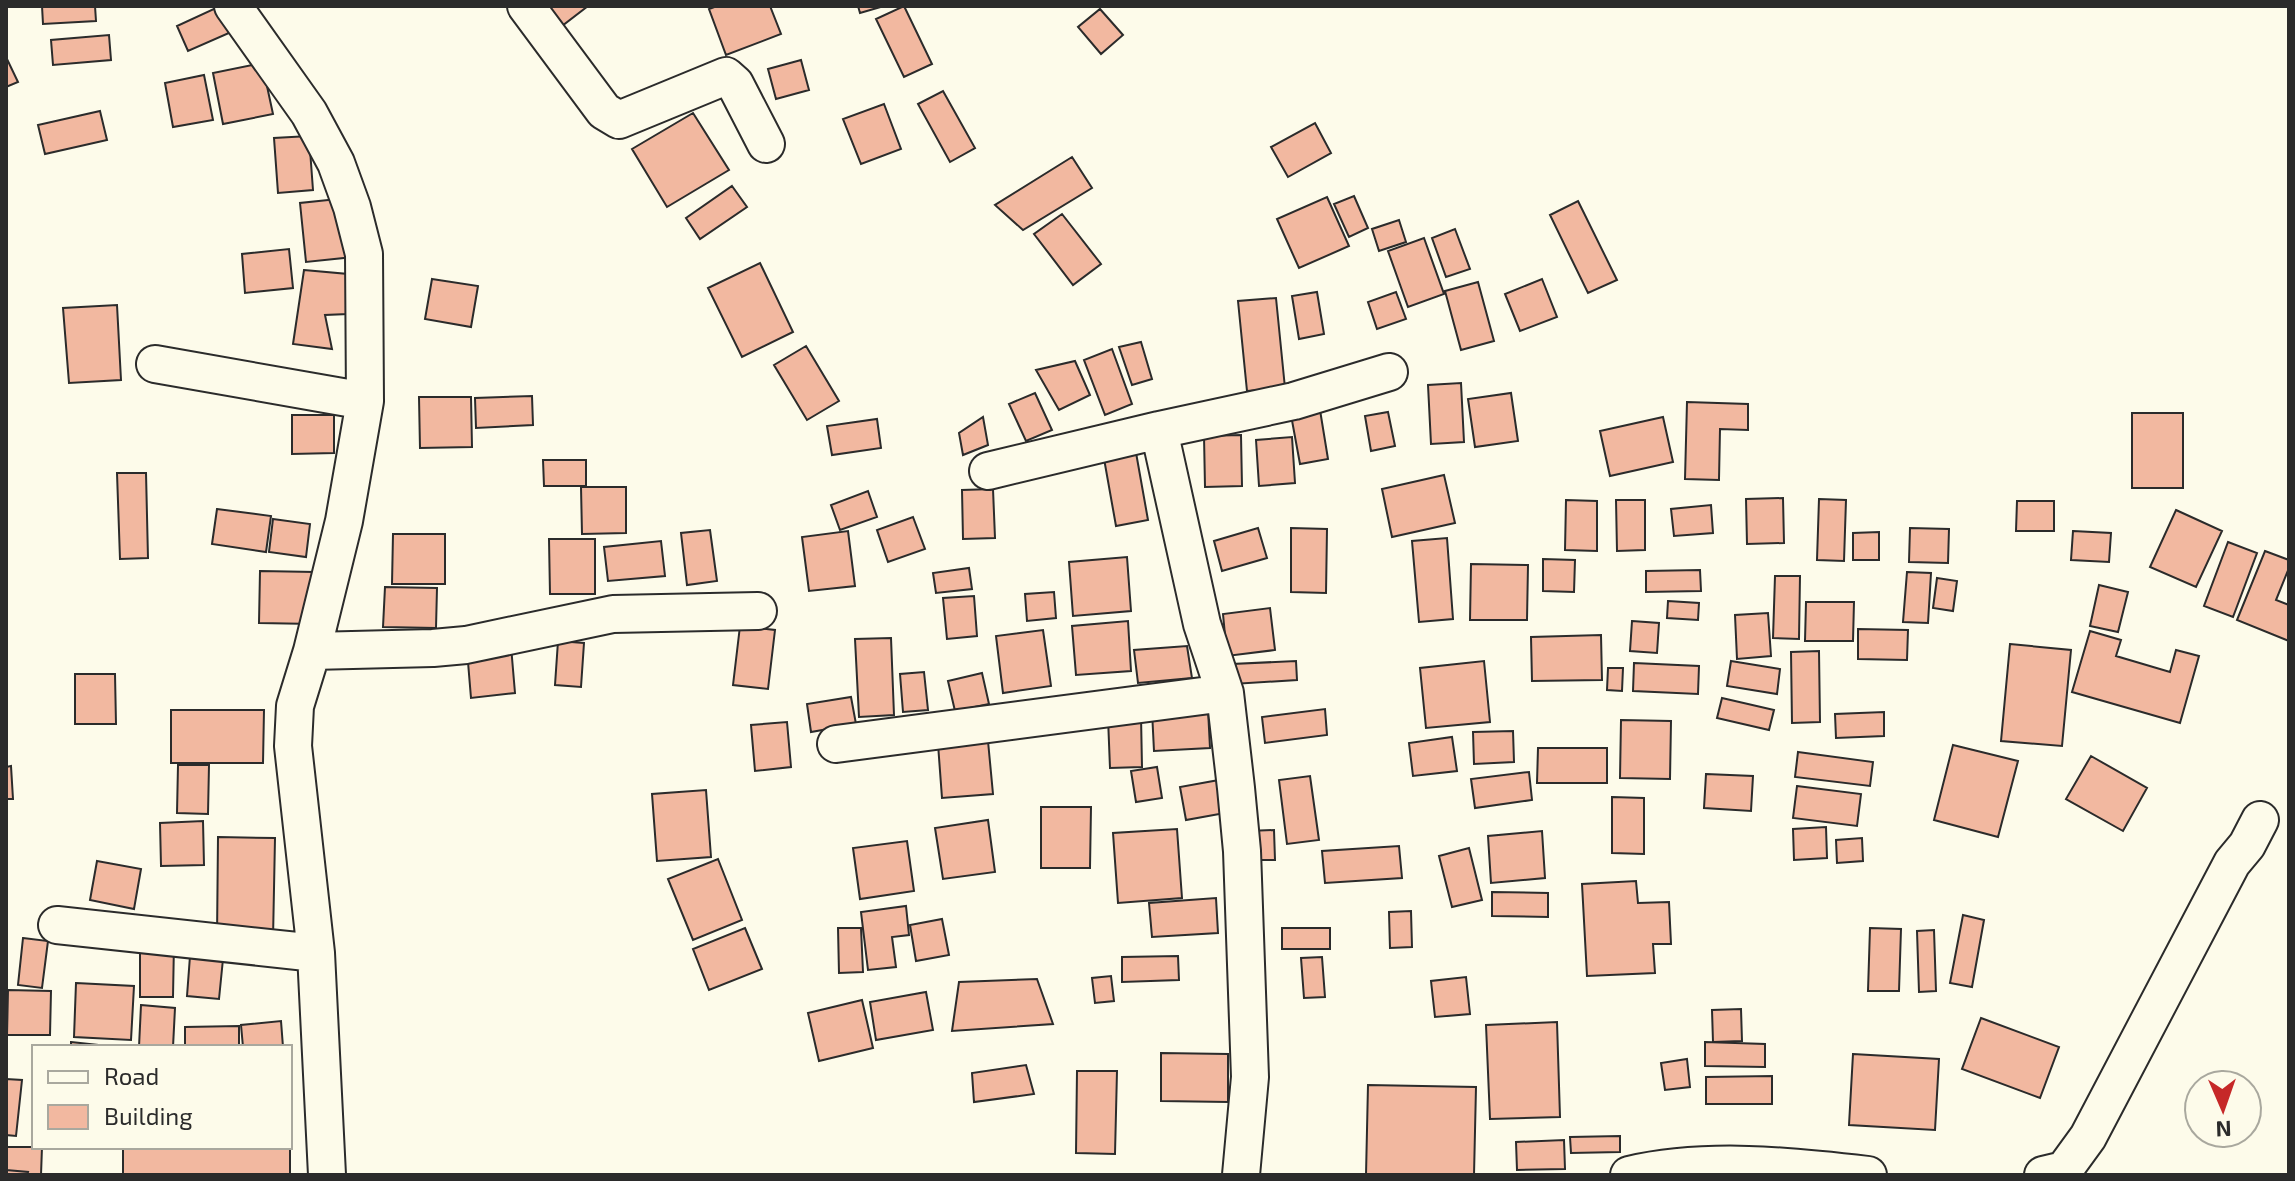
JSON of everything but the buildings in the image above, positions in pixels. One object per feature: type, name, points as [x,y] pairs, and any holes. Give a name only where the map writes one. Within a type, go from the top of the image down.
[{"type":"street","points":[[233,6],[309,113],[336,163],[364,254],[365,401],[344,521],[295,706],[293,746],[316,953],[327,1175]]},
{"type":"street","points":[[526,6],[604,111],[619,120],[726,76],[735,84],[766,144]]},
{"type":"street","points":[[155,364],[365,401]]},
{"type":"street","points":[[988,471],[1294,401],[1389,372]]},
{"type":"street","points":[[1159,430],[1202,624],[1225,693],[1242,851],[1248,979],[1250,1077],[1241,1175]]},
{"type":"street","points":[[312,651],[466,645],[613,614],[758,611]]},
{"type":"street","points":[[836,744],[1225,693]]},
{"type":"street","points":[[2044,1175],[2064,1170],[2088,1137],[2232,863],[2247,845],[2260,820]]},
{"type":"street","points":[[57,925],[316,953]]},
{"type":"street","points":[[1629,1175],[1660,1168],[1726,1164],[1868,1175]]}]
